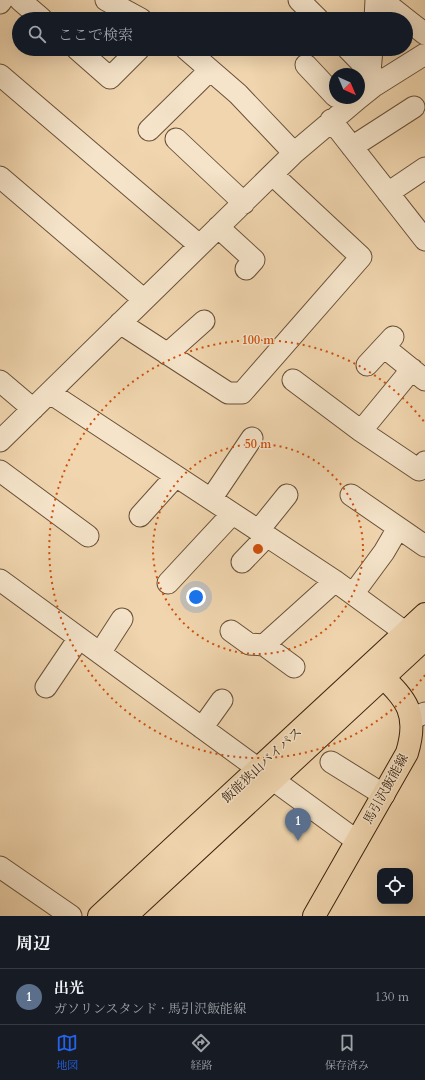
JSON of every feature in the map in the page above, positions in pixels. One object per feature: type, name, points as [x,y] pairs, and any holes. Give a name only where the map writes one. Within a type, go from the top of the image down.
[{"type":"main road","name":"飯能狭山バイパス","points":[[99,916],[265,774],[416,636],[425,614]]},
{"type":"main road","name":"馬引沢飯能線","points":[[314,916],[407,753],[419,716],[377,672]]},
{"type":"main road","name":"飯能狭山バイパス","points":[[129,915],[265,774]]},
{"type":"street","points":[[20,0],[34,12]]},
{"type":"street","points":[[299,0],[311,12]]},
{"type":"street","points":[[375,12],[376,0]]},
{"type":"street","points":[[382,0],[397,12]]},
{"type":"street","points":[[119,3],[131,12]]},
{"type":"street","points":[[413,25],[425,34]]},
{"type":"street","points":[[365,85],[375,77],[425,54]]},
{"type":"street","points":[[85,56],[110,78],[132,56]]},
{"type":"street","points":[[194,56],[238,94],[294,154]]},
{"type":"street","points":[[355,56],[375,77]]},
{"type":"street","points":[[373,56],[375,77]]},
{"type":"street","points":[[306,65],[329,88]]},
{"type":"street","points":[[149,130],[210,70]]},
{"type":"street","points":[[0,75],[199,245]]},
{"type":"street","points":[[0,441],[143,299],[273,175],[343,104]]},
{"type":"street","points":[[344,104],[352,147],[425,240]]},
{"type":"street","points":[[352,147],[414,107]]},
{"type":"street","points":[[176,139],[244,203]]},
{"type":"street","points":[[388,193],[425,168]]},
{"type":"street","points":[[116,326],[167,354],[228,393],[242,393],[361,257],[273,175]]},
{"type":"street","points":[[3,184],[143,299]]},
{"type":"street","points":[[218,227],[254,260],[246,269]]},
{"type":"street","points":[[167,354],[204,320]]},
{"type":"street","points":[[116,326],[222,403]]},
{"type":"street","points":[[361,431],[418,374],[388,342],[366,364]]},
{"type":"street","points":[[294,380],[361,431],[419,470],[425,462]]},
{"type":"street","points":[[0,381],[32,410]]},
{"type":"street","points":[[50,393],[416,636]]},
{"type":"street","points":[[211,499],[252,438]]},
{"type":"street","points":[[0,471],[88,536]]},
{"type":"street","points":[[140,516],[175,477]]},
{"type":"street","points":[[242,562],[287,495]]},
{"type":"street","points":[[351,495],[425,546]]},
{"type":"street","points":[[168,583],[232,514]]},
{"type":"street","points":[[353,594],[384,552],[398,528]]},
{"type":"street","points":[[264,645],[335,581]]},
{"type":"street","points":[[2,587],[100,653],[357,841]]},
{"type":"street","points":[[100,653],[122,620]]},
{"type":"street","points":[[231,631],[249,644],[264,645],[294,667]]},
{"type":"street","points":[[46,687],[79,638]]},
{"type":"street","points":[[202,728],[222,700]]},
{"type":"street","points":[[331,762],[384,795]]},
{"type":"street","points":[[0,867],[71,916]]},
{"type":"place","name":"出光","points":[[298,841]]}]
